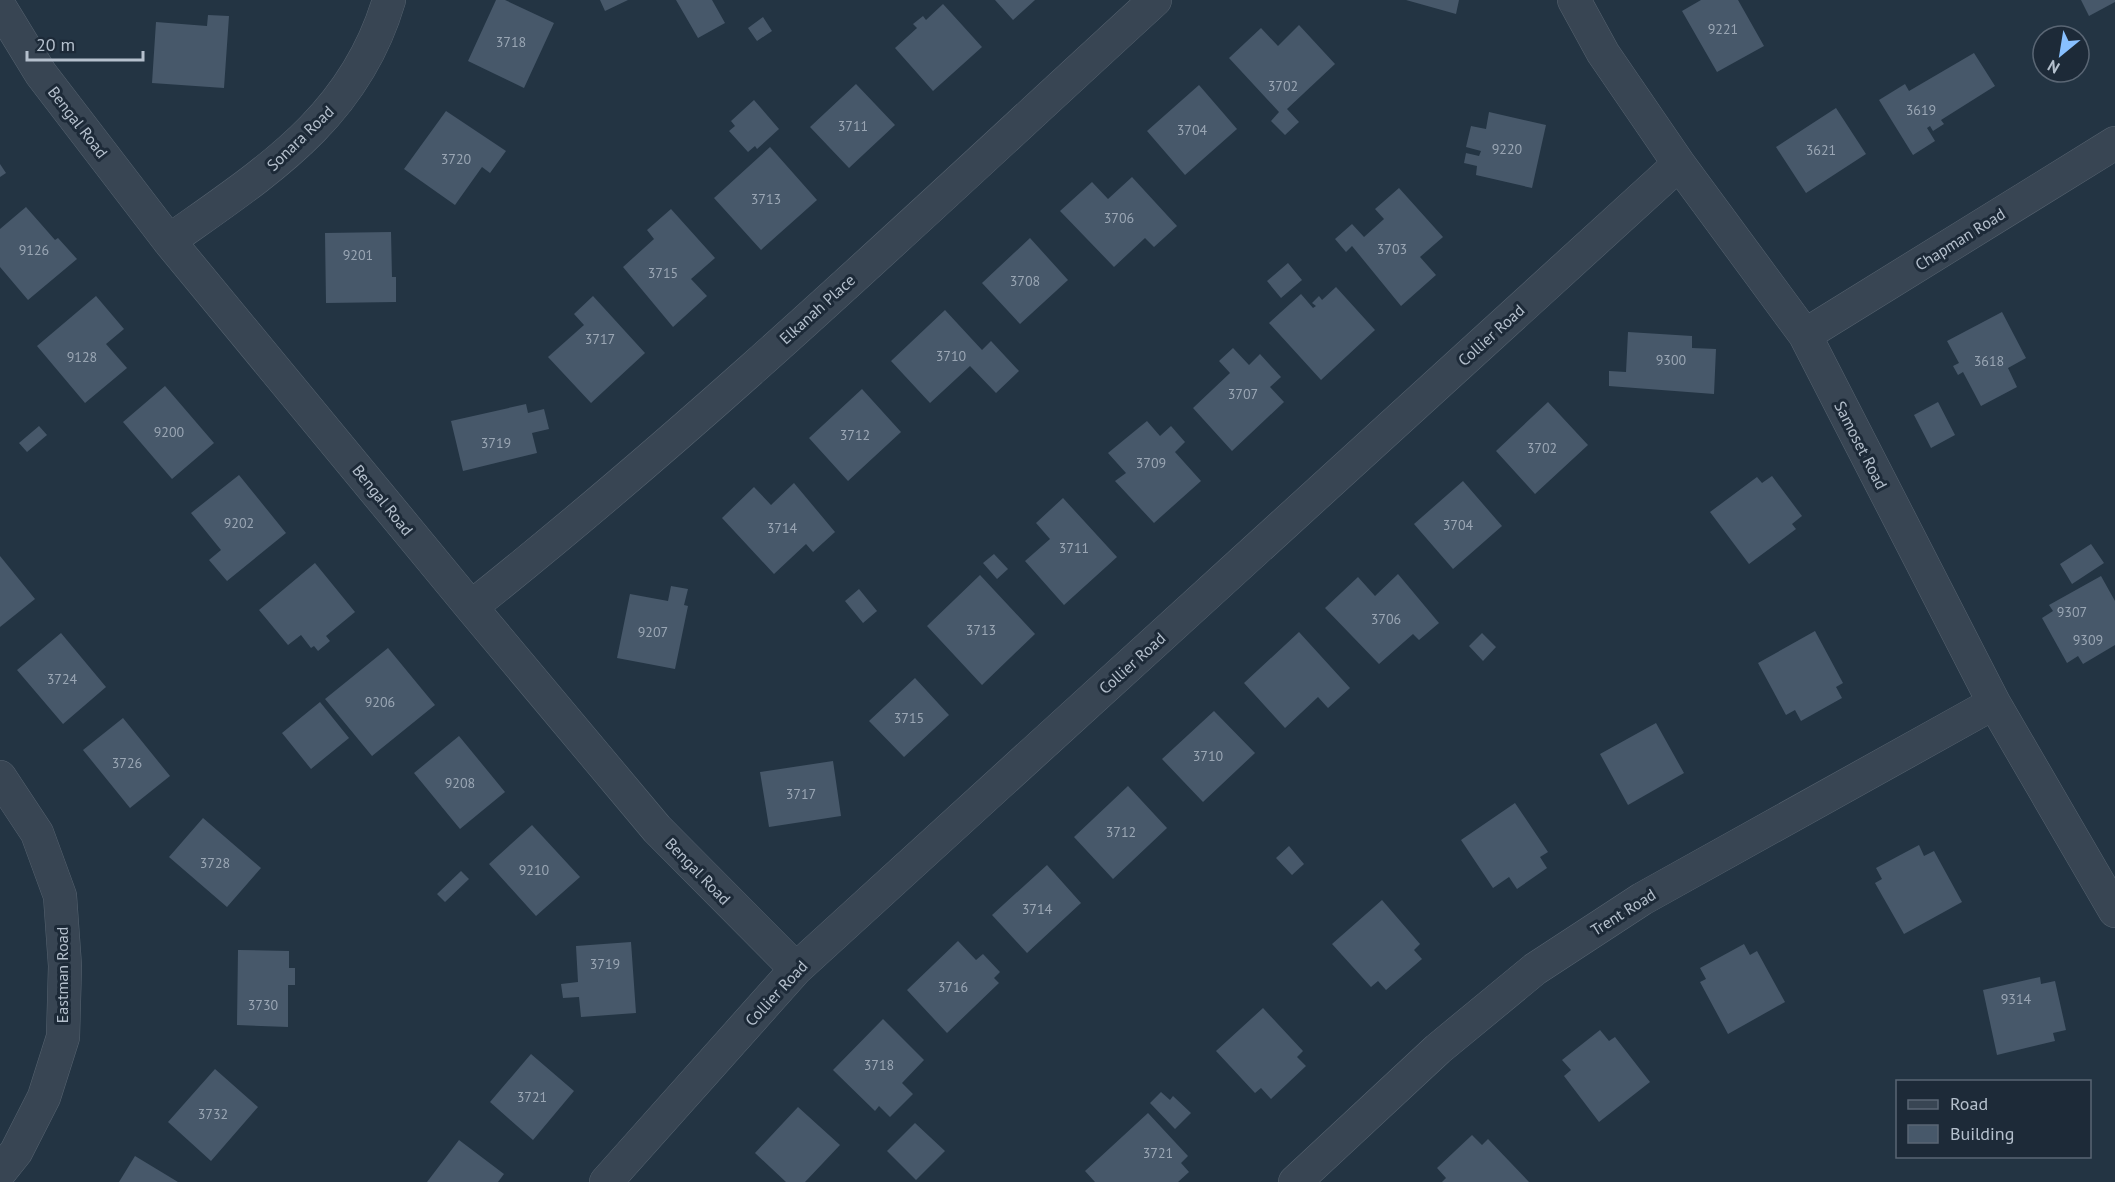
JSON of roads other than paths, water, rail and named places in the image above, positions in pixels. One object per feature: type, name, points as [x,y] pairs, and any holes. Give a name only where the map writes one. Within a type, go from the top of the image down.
[{"type":"street","name":"Sonara Road","points":[[170,241],[281,161],[323,119],[362,68],[389,0]]},
{"type":"street","name":"Elkanah Place","points":[[471,607],[587,515],[685,430],[1155,0]]},
{"type":"street","name":"Samoset Road","points":[[1574,0],[1603,53],[1679,164],[1805,335],[1994,703],[2115,911]]},
{"type":"street","name":"Bengal Road","points":[[0,7],[41,74],[170,241],[471,607],[657,829],[796,969]]},
{"type":"street","name":"Chapman Road","points":[[1805,335],[2115,143]]},
{"type":"street","name":"Collier Road","points":[[606,1182],[796,969],[1679,164]]},
{"type":"street","name":"Trent Road","points":[[1295,1182],[1438,1049],[1535,969],[1642,900],[1994,703]]},
{"type":"street","name":"Eastman Road","points":[[0,777],[37,833],[60,896],[65,966],[63,1037],[44,1096],[16,1152],[0,1172]]}]
